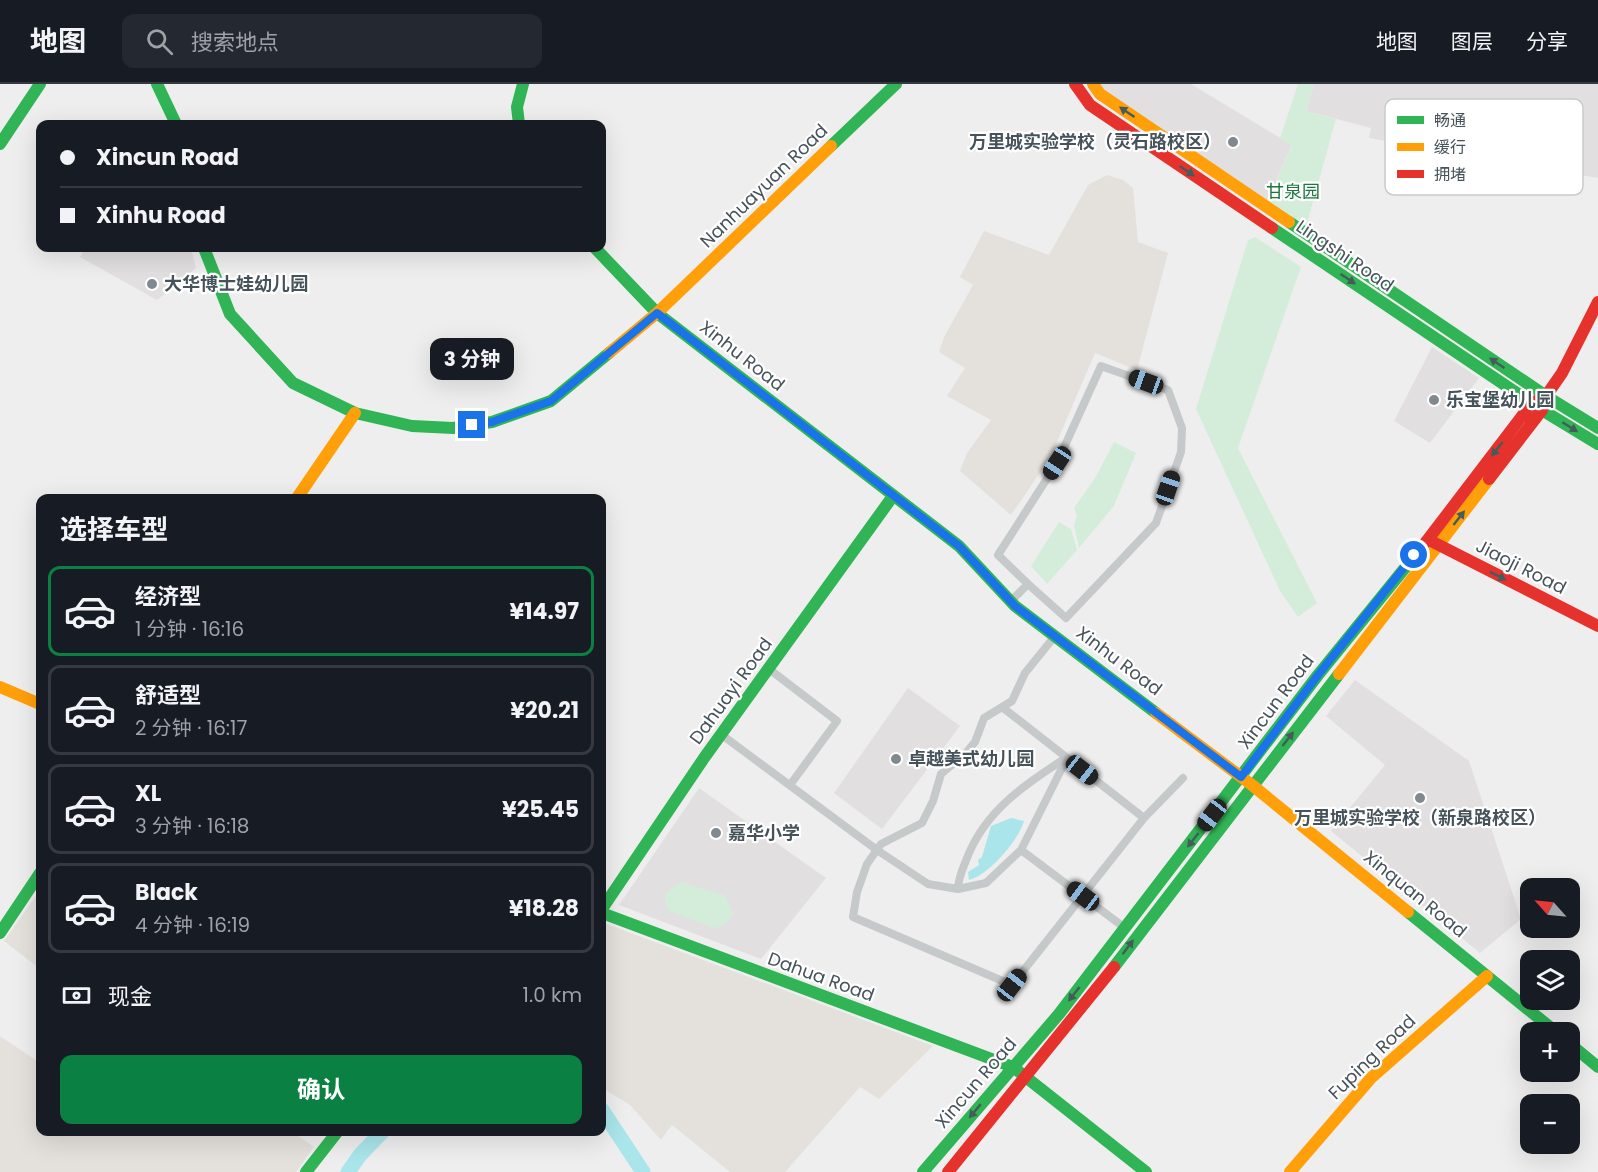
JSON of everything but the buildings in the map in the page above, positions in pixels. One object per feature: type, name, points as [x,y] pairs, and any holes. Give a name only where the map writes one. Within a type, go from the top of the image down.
[{"type":"street","points":[[0,144],[40,84]]},
{"type":"street","points":[[157,84],[174,120]]},
{"type":"street","points":[[519,120],[517,107],[523,84]]},
{"type":"street","name":"Nanhuayuan Road","points":[[657,313],[896,84]]},
{"type":"street","name":"Lingshi Road","points":[[1075,84],[1090,105],[1537,406],[1598,444]]},
{"type":"street","name":"Lingshi Road","points":[[1093,84],[1100,94],[1546,396],[1598,428]]},
{"type":"street","points":[[206,252],[230,314],[293,383],[355,413],[412,426],[453,428],[492,422],[551,401],[657,313]]},
{"type":"street","name":"Xinhu Road","points":[[599,252],[657,313],[959,546],[1011,601],[1055,636],[1252,785]]},
{"type":"street","name":"Xincun Road","points":[[948,1172],[1028,1076],[1252,785],[1433,542],[1546,396],[1562,373],[1598,302]]},
{"type":"street","points":[[1101,366],[1168,390],[1182,428],[1181,452],[1156,523],[1066,618],[1028,584],[998,555],[1057,463],[1101,366]]},
{"type":"street","points":[[300,494],[355,413]]},
{"type":"street","name":"Dahuayi Road","points":[[606,905],[722,735],[892,496]]},
{"type":"street","name":"Xincun Road","points":[[923,1172],[1059,1014],[1318,675],[1433,542]]},
{"type":"street","name":"Jiaoji Road","points":[[1433,542],[1598,626]]},
{"type":"street","points":[[1011,601],[1028,584]]},
{"type":"street","points":[[1055,636],[1024,673],[1012,701],[984,718],[975,742],[966,753],[941,774],[933,801],[922,823],[907,832],[891,837],[877,850],[867,864],[857,892],[853,917],[1012,985],[1144,818],[1184,778]]},
{"type":"street","points":[[770,669],[837,721],[790,785]]},
{"type":"street","points":[[0,687],[36,702]]},
{"type":"street","points":[[1002,707],[1144,818]]},
{"type":"street","points":[[722,735],[877,850],[928,884],[958,889],[986,883],[1021,850],[1067,758]]},
{"type":"street","points":[[958,889],[969,852],[984,825],[1028,782],[1067,758]]},
{"type":"street","name":"Xinquan Road","points":[[1252,785],[1544,1022]]},
{"type":"street","points":[[1021,850],[1125,928]]},
{"type":"street","points":[[0,933],[36,879]]},
{"type":"street","name":"Dahua Road","points":[[606,913],[1013,1067],[1028,1076],[1146,1172]]},
{"type":"street","name":"Fuping Road","points":[[1290,1172],[1371,1078],[1487,976]]},
{"type":"street","points":[[1580,1052],[1598,1067]]},
{"type":"street","points":[[306,1172],[334,1136]]},
{"type":"shaded area","name":"万里城实验学校（灵石路校区）","points":[[1100,84],[1191,84],[1292,145],[1267,201],[1104,91]]},
{"type":"shaded area","points":[[1314,84],[1598,84],[1598,178],[1583,175],[1583,99],[1385,99],[1385,141],[1369,138],[1371,128],[1306,111]]},
{"type":"shaded area","points":[[1107,175],[1123,180],[1133,188],[1138,242],[1168,253],[1137,370],[1095,353],[1050,458],[1011,515],[960,471],[967,453],[991,420],[947,396],[965,368],[939,352],[944,337],[973,285],[960,277],[984,231],[1049,255],[1088,185]]},
{"type":"shaded area","name":"大华博士娃幼儿园","points":[[83,252],[192,252],[196,268],[157,300],[80,257]]},
{"type":"shaded area","name":"乐宝堡幼儿园","points":[[1432,347],[1479,378],[1430,443],[1394,421]]},
{"type":"shaded area","name":"万里城实验学校（新泉路校区）","points":[[1355,680],[1469,761],[1520,916],[1520,920],[1480,953],[1331,831],[1385,765],[1326,716]]},
{"type":"shaded area","name":"卓越美式幼儿园","points":[[908,688],[960,726],[882,829],[834,793]]},
{"type":"shaded area","name":"嘉华小学","points":[[699,788],[826,878],[761,959],[619,905]]},
{"type":"shaded area","points":[[36,896],[36,966],[4,941]]},
{"type":"shaded area","points":[[606,924],[933,1046],[879,1099],[860,1087],[785,1172],[730,1172],[672,1125],[661,1140],[630,1105],[606,1090]]},
{"type":"shaded area","points":[[0,1036],[36,1060],[36,1136],[298,1136],[314,1147],[296,1172],[0,1172]]},
{"type":"green space","name":"甘泉园","points":[[1298,84],[1314,84],[1306,111],[1336,119],[1306,227],[1267,201],[1292,146],[1280,138]]},
{"type":"green space","points":[[1255,237],[1301,267],[1238,448],[1317,603],[1298,617],[1280,591],[1196,409],[1248,240]]},
{"type":"green space","points":[[1114,442],[1136,453],[1114,506],[1079,548],[1074,525],[1077,516],[1074,508],[1095,478]]},
{"type":"green space","points":[[1059,522],[1071,529],[1077,550],[1047,584],[1031,566]]},
{"type":"green space","points":[[681,882],[726,896],[733,914],[723,925],[714,928],[669,911],[665,902],[666,893]]},
{"type":"water","points":[[1011,818],[1024,821],[1016,838],[993,865],[969,880],[968,872],[979,865],[978,860],[982,857],[991,826]]},
{"type":"waterway","points":[[606,1116],[643,1172]]},
{"type":"waterway","points":[[348,1172],[378,1136]]},
{"type":"traffic: fast","points":[[0,144],[40,84]]},
{"type":"traffic: fast","points":[[157,84],[174,120]]},
{"type":"traffic: fast","points":[[519,120],[517,107],[523,84]]},
{"type":"traffic: fast","points":[[831,146],[896,84]]},
{"type":"traffic: fast","points":[[1289,222],[1546,396],[1598,428]]},
{"type":"traffic: fast","points":[[1272,228],[1542,410],[1598,444]]},
{"type":"traffic: fast","points":[[206,252],[230,314],[293,383],[355,413],[412,426],[453,428],[492,422],[551,401],[609,353]]},
{"type":"traffic: fast","points":[[599,252],[657,313],[959,546],[1015,606],[1156,713]]},
{"type":"traffic: fast","points":[[606,903],[704,758],[893,496]]},
{"type":"traffic: fast","points":[[923,1172],[1059,1014],[1318,675],[1426,542]]},
{"type":"traffic: fast","points":[[1114,967],[1339,674]]},
{"type":"traffic: fast","points":[[0,933],[36,879]]},
{"type":"traffic: fast","points":[[1408,912],[1544,1022]]},
{"type":"traffic: fast","points":[[606,914],[1013,1067],[1146,1172]]},
{"type":"traffic: fast","points":[[1580,1052],[1598,1067]]},
{"type":"traffic: fast","points":[[306,1172],[334,1136]]},
{"type":"traffic: slow","points":[[1093,84],[1100,94],[1289,222]]},
{"type":"traffic: slow","points":[[609,353],[657,313],[831,146]]},
{"type":"traffic: slow","points":[[300,494],[355,413]]},
{"type":"traffic: slow","points":[[1339,674],[1489,479]]},
{"type":"traffic: slow","points":[[0,687],[36,702]]},
{"type":"traffic: slow","points":[[1156,713],[1252,785],[1408,912]]},
{"type":"traffic: slow","points":[[1290,1172],[1371,1078],[1487,976]]},
{"type":"traffic: jam","points":[[1075,84],[1090,105],[1272,228]]},
{"type":"traffic: jam","points":[[1489,479],[1542,410],[1546,396],[1562,373],[1598,302]]},
{"type":"traffic: jam","points":[[1426,542],[1532,403],[1546,396]]},
{"type":"traffic: jam","points":[[1431,541],[1598,626]]},
{"type":"traffic: jam","points":[[948,1172],[1114,967]]},
{"type":"place","name":"万里城实验学校（灵石路校区）","points":[[1233,142]]},
{"type":"place","name":"大华博士娃幼儿园","points":[[152,284]]},
{"type":"place","name":"乐宝堡幼儿园","points":[[1434,400]]},
{"type":"place","name":"卓越美式幼儿园","points":[[896,759]]},
{"type":"place","name":"万里城实验学校（新泉路校区）","points":[[1420,798]]},
{"type":"place","name":"嘉华小学","points":[[716,833]]},
{"type":"route","points":[[472,425],[492,422],[551,401],[657,313],[959,546],[1015,606],[1241,777],[1318,675],[1414,555]]}]
